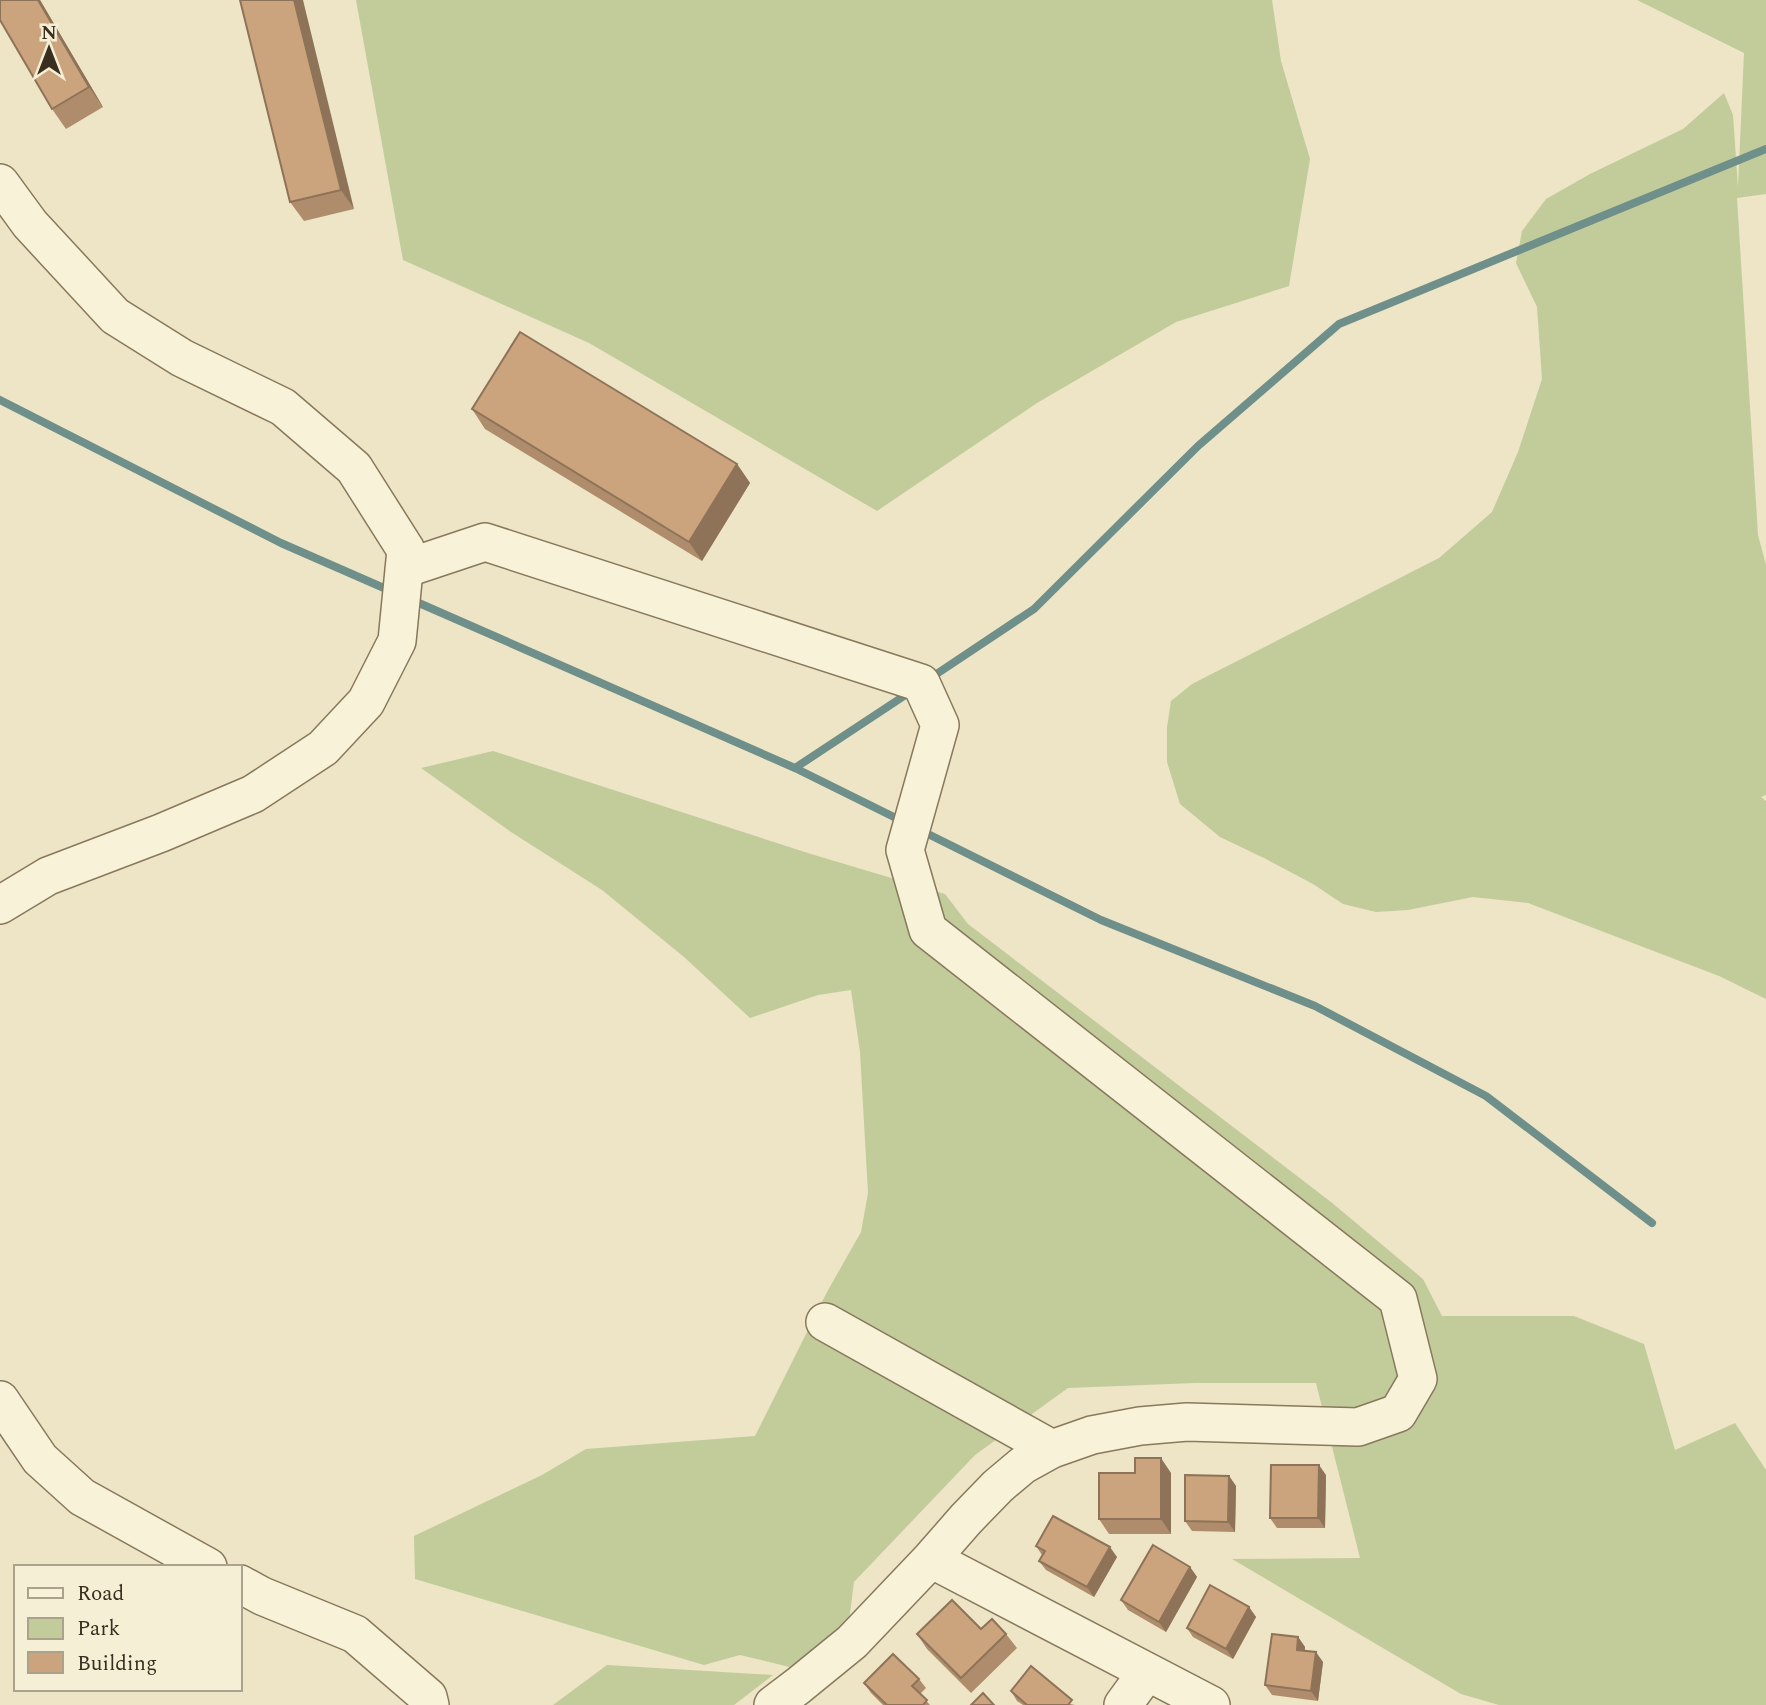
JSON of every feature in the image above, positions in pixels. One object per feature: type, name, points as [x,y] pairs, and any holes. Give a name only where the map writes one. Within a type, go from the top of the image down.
[{"type":"street","points":[[0,183],[30,224],[115,316],[183,358],[283,407],[354,468],[406,550],[397,641],[366,702],[323,748],[253,794],[48,876],[0,905]]},
{"type":"street","points":[[404,569],[485,542],[920,683],[940,725],[905,850],[928,930],[1398,1299],[1418,1379],[1398,1413],[1359,1427],[1187,1422],[1140,1426],[1092,1435],[1052,1449],[1023,1465],[998,1486],[852,1642],[773,1705]]},
{"type":"street","points":[[825,1322],[1052,1449]]},
{"type":"street","points":[[0,1400],[40,1459],[82,1497],[204,1565]]},
{"type":"street","points":[[931,1559],[1212,1705]]},
{"type":"street","points":[[242,1585],[355,1634],[428,1697],[430,1705]]},
{"type":"street","points":[[1123,1705],[1147,1672]]},
{"type":"green space","points":[[356,0],[1272,0],[1281,61],[1310,159],[1289,286],[1176,322],[1037,403],[877,511],[589,343],[403,260]]},
{"type":"green space","points":[[1637,0],[1766,0],[1766,194],[1737,198],[1758,535],[1766,565],[1766,795],[1761,797],[1766,801],[1766,999],[1719,976],[1528,903],[1473,897],[1408,910],[1376,912],[1343,904],[1313,884],[1220,837],[1180,804],[1167,762],[1167,727],[1171,701],[1192,684],[1439,558],[1492,512],[1518,452],[1542,379],[1537,307],[1516,263],[1522,231],[1546,199],[1590,174],[1683,129],[1724,93],[1733,115],[1738,187],[1744,53]]},
{"type":"green space","points":[[493,751],[811,854],[945,894],[968,924],[1331,1202],[1423,1279],[1442,1316],[1574,1316],[1644,1344],[1675,1450],[1735,1423],[1766,1470],[1766,1705],[1499,1705],[1461,1694],[1232,1559],[1360,1558],[1316,1383],[1195,1383],[1068,1388],[975,1455],[854,1582],[842,1676],[810,1672],[740,1655],[704,1665],[415,1579],[414,1536],[542,1475],[586,1449],[755,1436],[827,1292],[861,1232],[868,1193],[860,1052],[851,990],[818,995],[750,1018],[684,957],[602,890],[511,832],[421,768]]},
{"type":"green space","points":[[607,1665],[773,1675],[734,1705],[553,1705]]},
{"type":"building","points":[[0,0],[38,0],[89,87],[52,109],[0,20]]},
{"type":"building","points":[[240,0],[294,0],[341,190],[290,202]]},
{"type":"building","points":[[520,332],[737,464],[689,542],[472,409]]},
{"type":"building","points":[[1135,1458],[1161,1458],[1161,1519],[1099,1519],[1099,1473],[1135,1473]]},
{"type":"building","points":[[1271,1465],[1319,1465],[1318,1518],[1270,1518]]},
{"type":"building","points":[[1185,1475],[1229,1476],[1228,1522],[1185,1521]]},
{"type":"building","points":[[1053,1516],[1110,1547],[1087,1587],[1039,1561],[1045,1551],[1036,1546]]},
{"type":"building","points":[[1153,1545],[1190,1567],[1159,1622],[1121,1600]]},
{"type":"building","points":[[1210,1585],[1249,1607],[1226,1649],[1187,1628]]},
{"type":"building","points":[[952,1600],[981,1629],[992,1619],[1006,1634],[961,1678],[917,1634]]},
{"type":"building","points":[[1272,1634],[1298,1637],[1297,1650],[1316,1652],[1311,1691],[1265,1685]]},
{"type":"building","points":[[893,1654],[919,1679],[912,1686],[927,1700],[923,1705],[887,1705],[864,1683]]},
{"type":"building","points":[[1031,1666],[1072,1700],[1068,1705],[1027,1705],[1011,1691]]},
{"type":"building","points":[[983,1693],[994,1705],[971,1705]]},
{"type":"waterway","points":[[929,679],[1034,609],[1198,446],[1339,324],[1766,149]]},
{"type":"waterway","points":[[0,400],[281,543],[393,592]]},
{"type":"waterway","points":[[412,600],[795,768],[904,822]]},
{"type":"waterway","points":[[795,768],[910,692]]},
{"type":"waterway","points":[[922,831],[1101,920],[1315,1006],[1486,1096],[1652,1223]]}]
